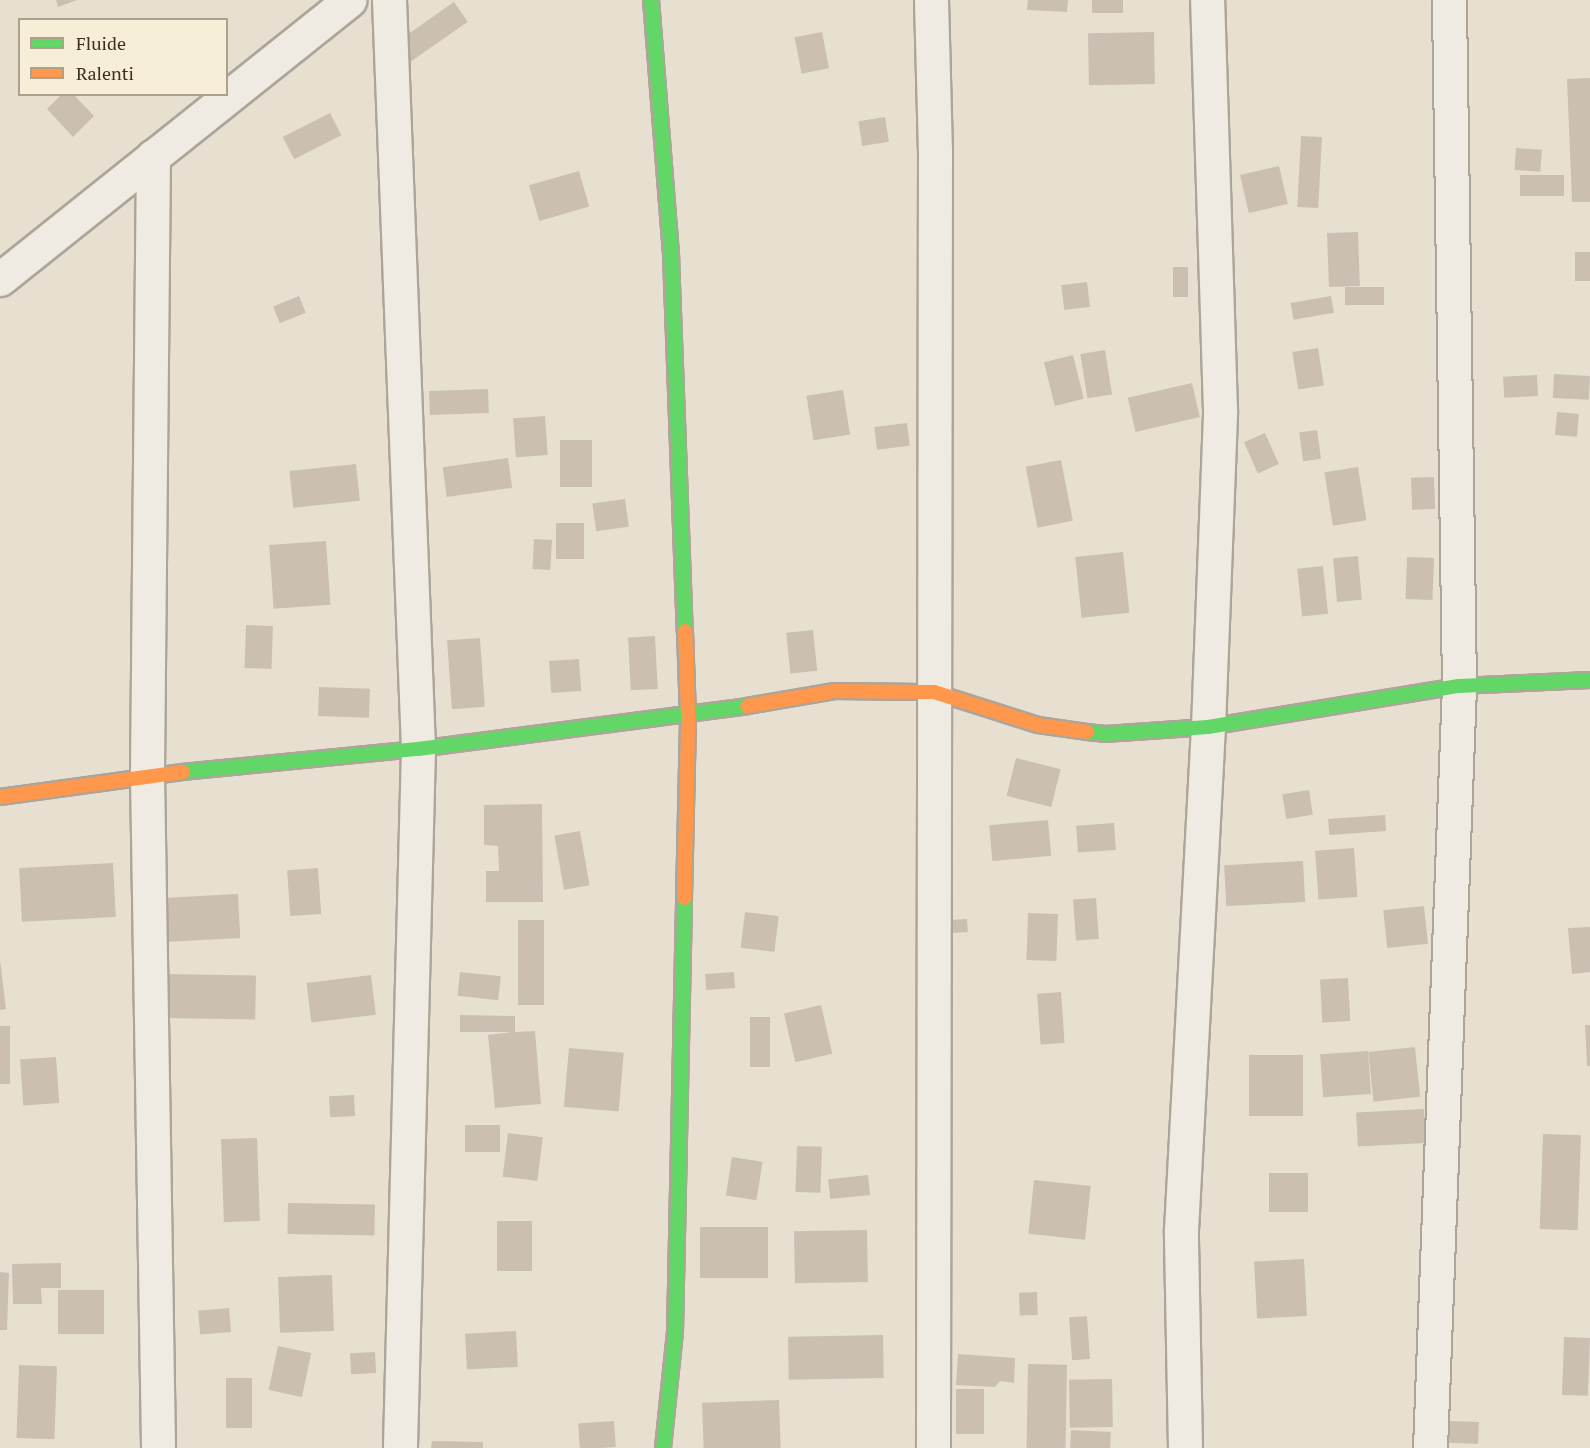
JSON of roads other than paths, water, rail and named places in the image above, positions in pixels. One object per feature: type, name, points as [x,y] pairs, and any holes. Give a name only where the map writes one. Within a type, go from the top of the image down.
[{"type":"street","points":[[0,279],[349,0]]},
{"type":"street","points":[[389,0],[418,749],[400,1448]]},
{"type":"street","points":[[651,0],[671,256],[688,717],[675,1332],[663,1448]]},
{"type":"street","points":[[931,0],[935,150],[933,1448]]},
{"type":"street","points":[[1185,1448],[1181,1230],[1208,727],[1220,410],[1207,0]]},
{"type":"street","points":[[1430,1448],[1459,686],[1449,0]]},
{"type":"street","points":[[153,156],[147,775],[158,1448]]},
{"type":"street","points":[[0,796],[147,775],[418,749],[688,717],[835,691],[934,692],[1038,725],[1105,734],[1208,727],[1459,686],[1537,686],[1590,680]]}]
